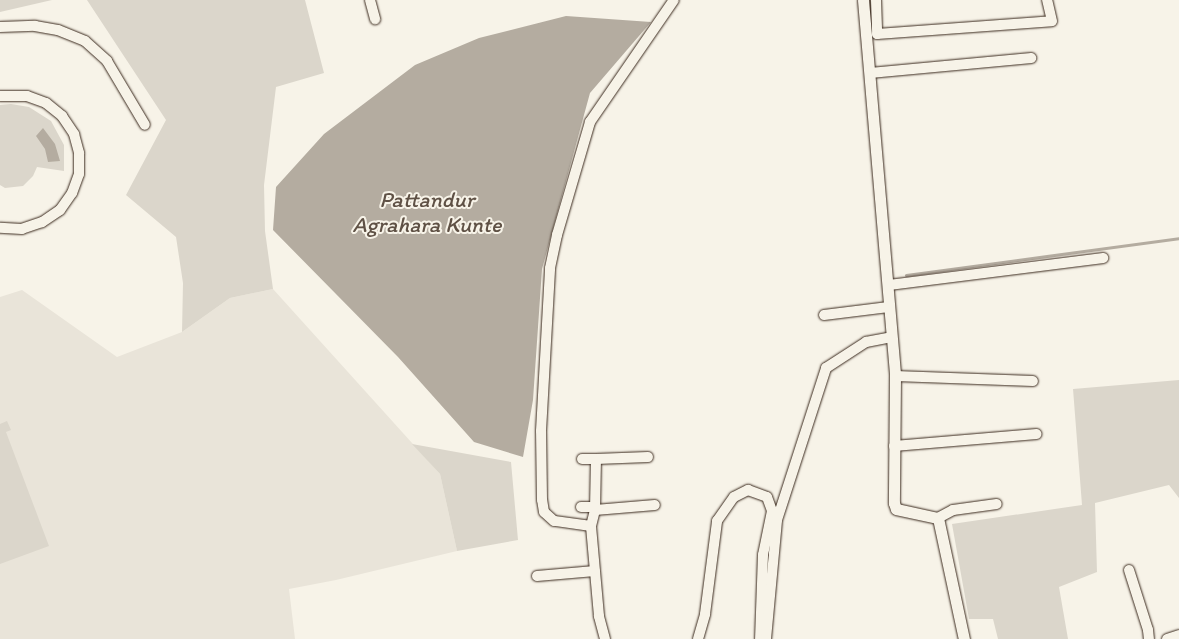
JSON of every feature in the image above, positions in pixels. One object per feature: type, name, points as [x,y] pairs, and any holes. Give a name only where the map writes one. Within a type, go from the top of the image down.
[{"type":"street","points":[[370,0],[375,19]]},
{"type":"street","points":[[592,526],[554,521],[544,512],[542,500],[541,431],[550,268],[559,226],[590,122],[674,0]]},
{"type":"street","points":[[863,0],[877,34],[1052,21],[1046,0]]},
{"type":"street","points":[[876,0],[871,16],[870,73],[889,285],[895,376],[894,503],[896,509],[938,518],[953,510],[997,504]]},
{"type":"street","points":[[0,27],[50,28],[85,41],[107,61],[146,125]]},
{"type":"street","points":[[870,73],[1031,58]]},
{"type":"street","points":[[0,96],[27,96],[46,103],[62,116],[74,134],[79,153],[79,174],[72,194],[60,210],[22,229],[0,228]]},
{"type":"street","points":[[889,285],[1103,258]]},
{"type":"street","points":[[824,315],[890,307]]},
{"type":"street","points":[[766,639],[777,520],[826,368],[866,342],[892,337]]},
{"type":"street","points":[[895,376],[1033,381]]},
{"type":"street","points":[[894,446],[1036,434]]},
{"type":"street","points":[[582,459],[648,457]]},
{"type":"street","points":[[596,459],[595,508],[592,526],[599,616],[605,639]]},
{"type":"street","points":[[698,639],[705,614],[717,521],[734,496],[748,490],[767,497],[772,511],[763,555],[760,639]]},
{"type":"street","points":[[581,506],[595,508],[655,505]]},
{"type":"street","points":[[938,518],[964,639]]},
{"type":"street","points":[[1129,570],[1148,630],[1149,639]]},
{"type":"street","points":[[537,576],[595,571]]},
{"type":"street","points":[[1167,639],[1179,635]]},
{"type":"shaded area","points":[[0,0],[52,0],[0,12]]},
{"type":"shaded area","points":[[87,0],[305,0],[324,73],[276,87],[264,185],[265,231],[273,289],[230,298],[182,332],[183,283],[176,237],[126,195],[166,120]]},
{"type":"shaded area","points":[[11,104],[29,107],[51,121],[64,145],[64,171],[37,167],[33,176],[23,186],[5,188],[0,185],[0,105]]},
{"type":"shaded area","points":[[273,289],[440,474],[457,551],[336,580],[289,589],[295,639],[0,639],[0,297],[22,290],[117,357],[182,332],[230,298]]},
{"type":"shaded area","points":[[1179,380],[1179,498],[1169,485],[1095,503],[1097,572],[1059,587],[1068,639],[998,639],[993,619],[969,619],[952,524],[1082,505],[1073,389]]},
{"type":"shaded area","points":[[7,421],[11,430],[6,432],[49,546],[0,564],[0,424]]},
{"type":"shaded area","points":[[412,444],[511,462],[518,540],[457,551],[440,474]]},
{"type":"water","name":"Pattandur Agrahara Kunte","points":[[566,16],[651,22],[590,93],[542,269],[533,400],[523,457],[474,442],[398,357],[273,230],[276,187],[324,134],[415,65],[479,38]]},
{"type":"water","points":[[43,128],[55,144],[60,161],[48,162],[45,149],[36,136]]},
{"type":"waterway","points":[[906,275],[1179,238]]}]
